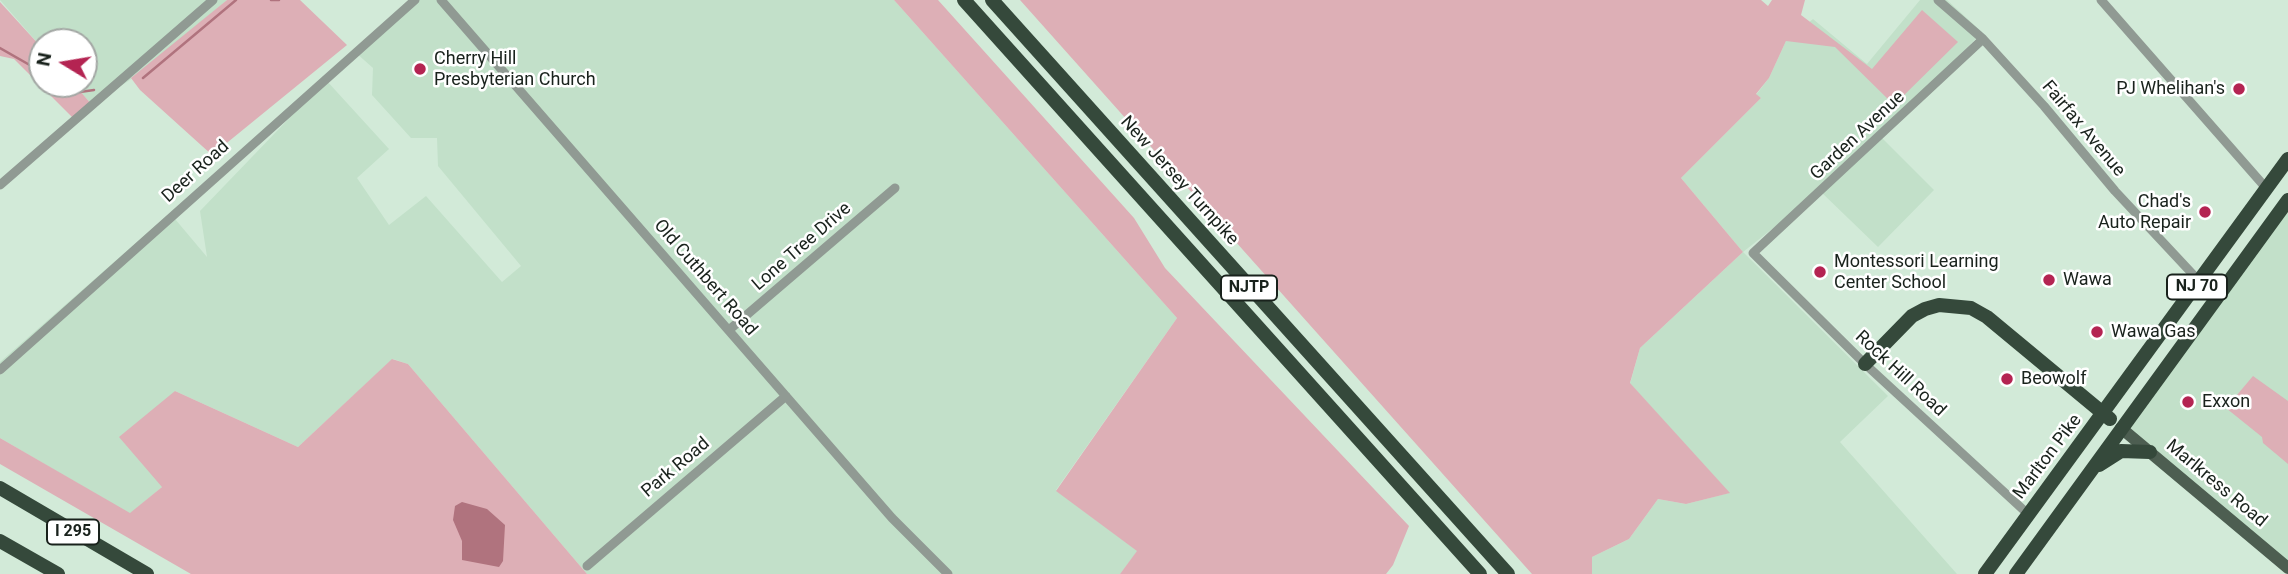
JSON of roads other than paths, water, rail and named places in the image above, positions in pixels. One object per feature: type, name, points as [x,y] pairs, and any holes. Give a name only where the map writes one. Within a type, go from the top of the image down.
[{"type":"highway","name":"NJTP","points":[[964,0],[1480,574]]},
{"type":"highway","name":"New Jersey Turnpike","points":[[992,0],[1508,574]]},
{"type":"highway","name":"Marlton Pike","points":[[1985,574],[2288,159]]},
{"type":"highway","name":"NJ 70","points":[[2016,574],[2288,200]]},
{"type":"highway","points":[[1864,364],[1912,316],[1940,305],[1971,309],[1987,317],[2120,428]]},
{"type":"highway","points":[[2087,474],[2121,451],[2150,452]]},
{"type":"highway","name":"I 295","points":[[0,488],[147,574]]},
{"type":"highway","name":"I 295","points":[[0,541],[58,574]]},
{"type":"main road","name":"Marlkress Road","points":[[2120,428],[2288,568]]},
{"type":"street","points":[[0,185],[214,0]]},
{"type":"street","name":"Deer Road","points":[[0,370],[415,0]]},
{"type":"street","name":"Old Cuthbert Road","points":[[441,0],[892,518],[947,574]]},
{"type":"street","name":"Fairfax Avenue","points":[[1938,0],[1983,39],[2045,106],[2115,191],[2200,282]]},
{"type":"street","points":[[2101,0],[2266,188]]},
{"type":"street","name":"Garden Avenue","points":[[1753,253],[1983,39]]},
{"type":"street","name":"Lone Tree Drive","points":[[729,331],[895,188]]},
{"type":"street","name":"Rock Hill Road","points":[[1753,253],[1864,364],[2029,514]]},
{"type":"street","name":"Park Road","points":[[587,566],[786,396]]},
{"type":"waterway","points":[[143,78],[236,0]]},
{"type":"waterway","points":[[271,0],[279,0]]},
{"type":"waterway","points":[[0,48],[28,64]]},
{"type":"place","name":"Cherry Hill Presbyterian Church","points":[[420,69]]},
{"type":"place","name":"PJ Whelihan's","points":[[2239,89]]},
{"type":"place","name":"Chad's Auto Repair","points":[[2205,212]]},
{"type":"place","name":"Montessori Learning Center School","points":[[1820,272]]},
{"type":"place","name":"Wawa","points":[[2049,280]]},
{"type":"place","name":"Wawa Gas","points":[[2097,332]]},
{"type":"place","name":"Beowolf","points":[[2007,379]]},
{"type":"place","name":"Exxon","points":[[2188,402]]}]
